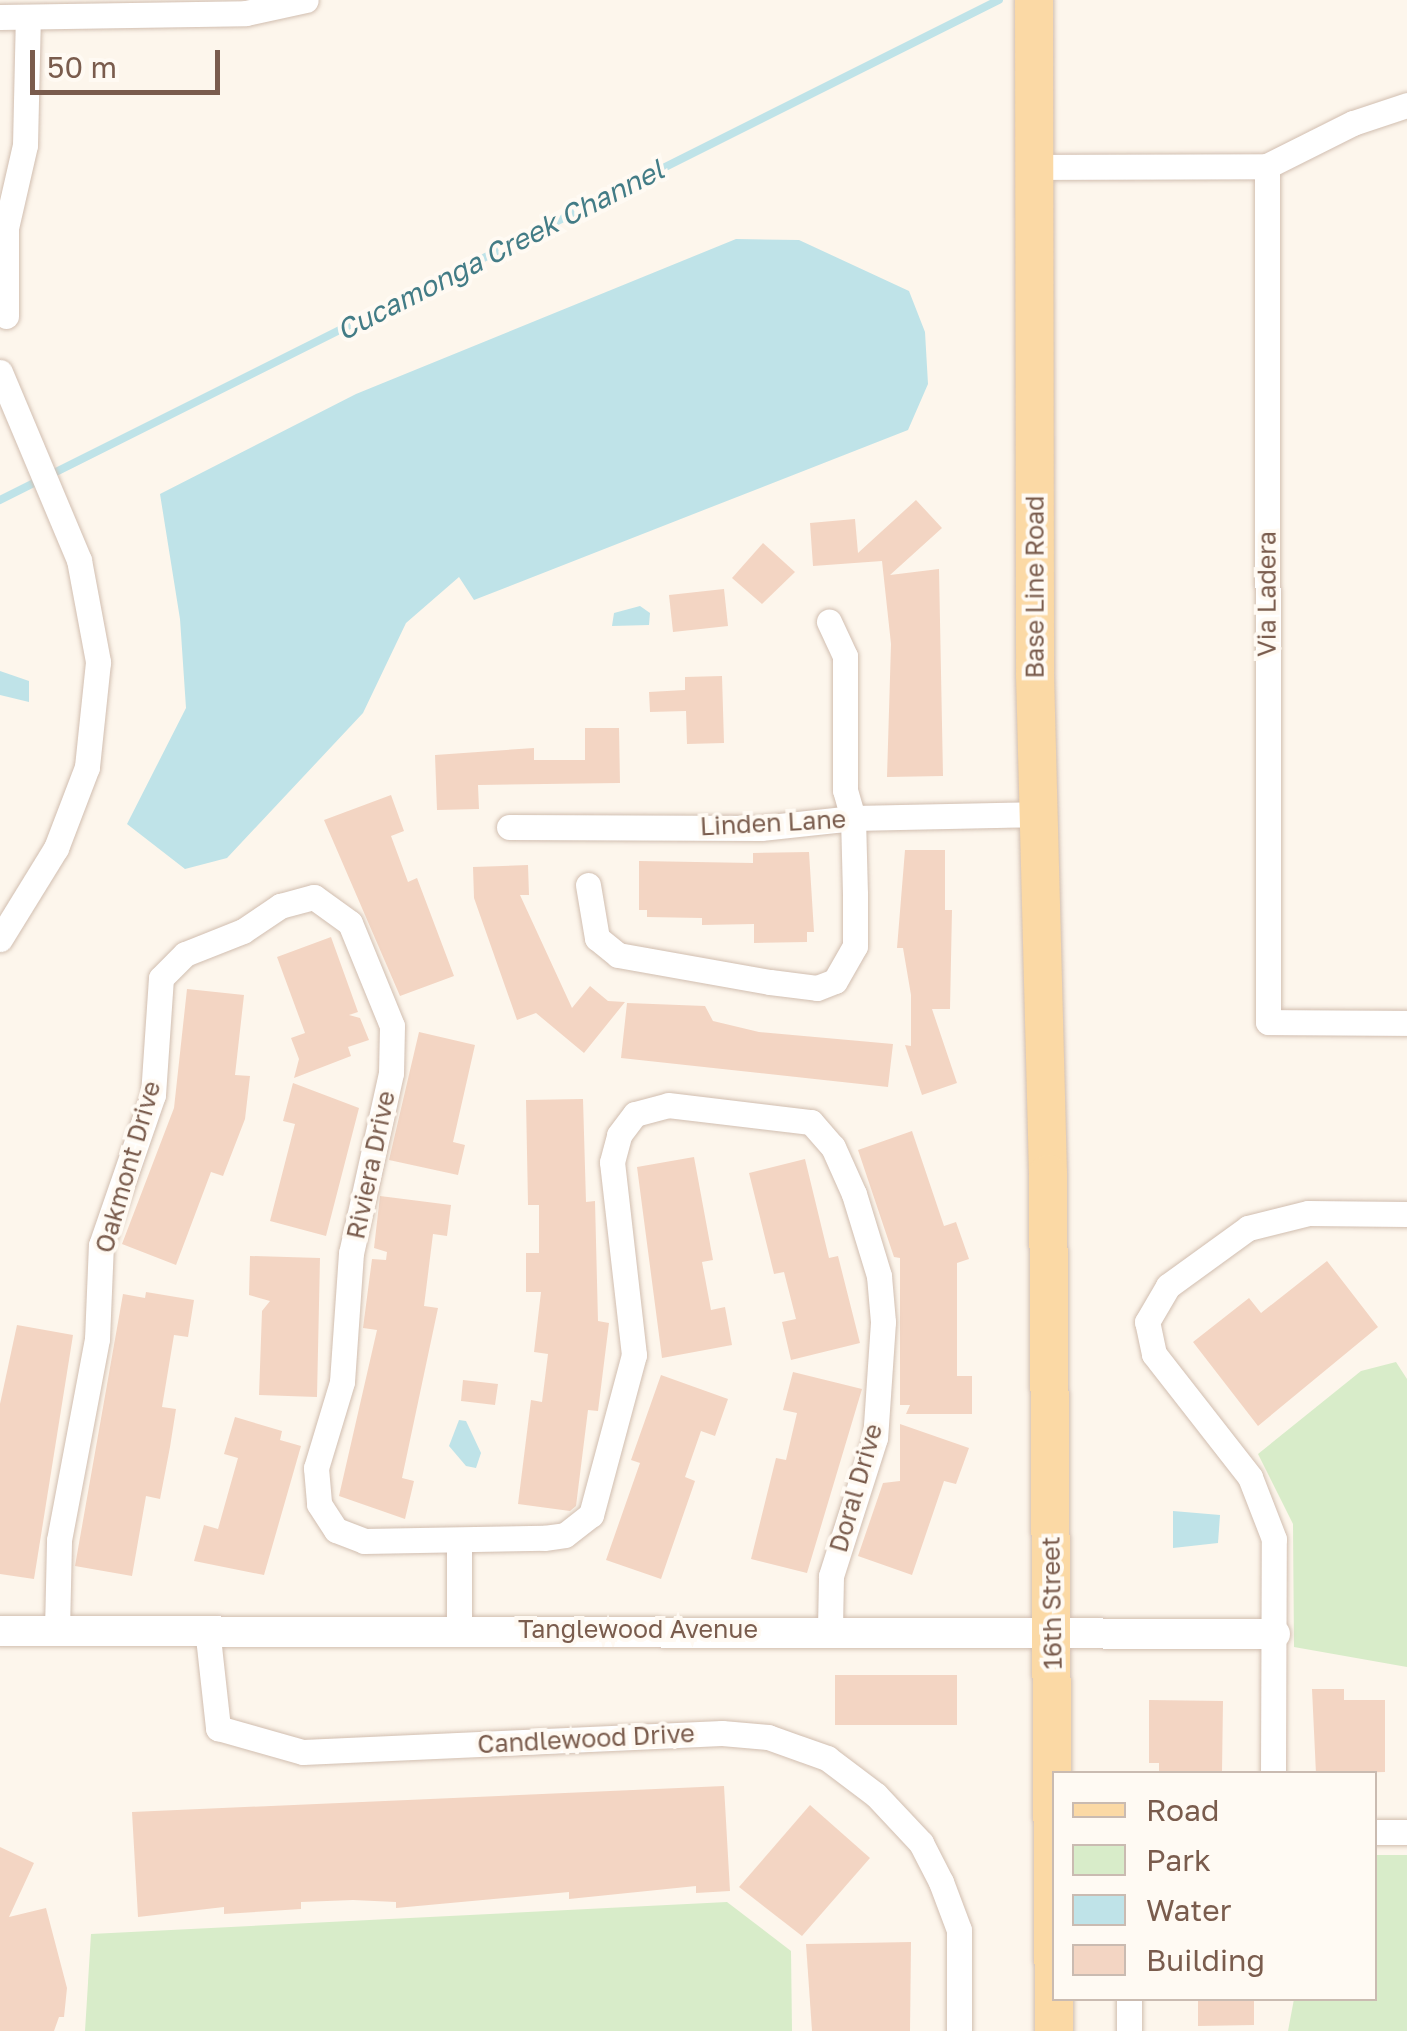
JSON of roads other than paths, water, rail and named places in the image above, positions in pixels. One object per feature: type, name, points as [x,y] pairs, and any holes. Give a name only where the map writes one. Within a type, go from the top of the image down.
[{"type":"main road","name":"Base Line Road","points":[[1034,0],[1036,814],[1048,1174]]},
{"type":"main road","name":"16th Street","points":[[1048,1174],[1053,1771]]},
{"type":"main road","name":"16th Street","points":[[1054,2001],[1054,2031]]},
{"type":"street","points":[[0,16],[246,13],[306,0]]},
{"type":"street","points":[[6,316],[6,228],[25,144],[28,16]]},
{"type":"street","points":[[1032,168],[1267,166],[1353,123],[1407,105]]},
{"type":"street","name":"Via Ladera","points":[[1267,166],[1268,1022],[1407,1023]]},
{"type":"street","points":[[0,939],[56,848],[88,768],[98,662],[78,560],[1,372]]},
{"type":"street","points":[[588,884],[597,938],[618,955],[817,988],[835,981],[850,965],[856,946],[853,818],[845,790],[845,656],[829,621]]},
{"type":"street","name":"Linden Lane","points":[[509,827],[761,828],[853,818],[1036,814]]},
{"type":"street","name":"Riviera Drive","points":[[244,932],[280,906],[314,897],[350,922],[392,1026],[391,1072],[351,1253],[342,1382],[316,1468],[320,1504],[336,1530],[364,1541],[459,1540]]},
{"type":"street","name":"Oakmont Drive","points":[[57,1630],[58,1540],[97,1339],[102,1245],[153,1096],[161,978],[185,954],[244,932]]},
{"type":"street","name":"Doral Drive","points":[[459,1540],[565,1534],[591,1515],[634,1355],[612,1162],[619,1135],[635,1114],[668,1104],[811,1122],[833,1146],[854,1194],[879,1276],[880,1396],[875,1438],[831,1576],[830,1629]]},
{"type":"street","points":[[1274,1771],[1274,1539],[1250,1477],[1154,1354],[1147,1322],[1168,1286],[1248,1228],[1308,1213],[1407,1214]]},
{"type":"street","points":[[459,1540],[459,1630]]},
{"type":"street","name":"Candlewood Drive","points":[[207,1628],[218,1728],[303,1752],[722,1733],[768,1737],[826,1758],[876,1795],[921,1843],[959,1930],[959,2031]]},
{"type":"street","name":"Tanglewood Avenue","points":[[0,1631],[830,1629],[1053,1635],[1275,1634]]},
{"type":"street","points":[[1377,1832],[1407,1832]]},
{"type":"street","points":[[1129,2001],[1129,2031]]},
{"type":"water","points":[[736,239],[799,240],[909,291],[925,332],[928,384],[908,430],[474,600],[459,577],[406,623],[363,713],[227,858],[185,869],[127,824],[186,708],[180,619],[160,494],[356,394]]},
{"type":"water","points":[[640,606],[650,613],[649,625],[612,626],[614,613]]},
{"type":"water","points":[[0,671],[29,681],[29,702],[0,695]]},
{"type":"water","points":[[459,1420],[466,1421],[481,1453],[476,1468],[466,1466],[449,1446]]},
{"type":"water","points":[[1173,1511],[1220,1515],[1218,1543],[1173,1548]]},
{"type":"waterway","name":"Cucamonga Creek Channel","points":[[0,500],[999,0]]}]
